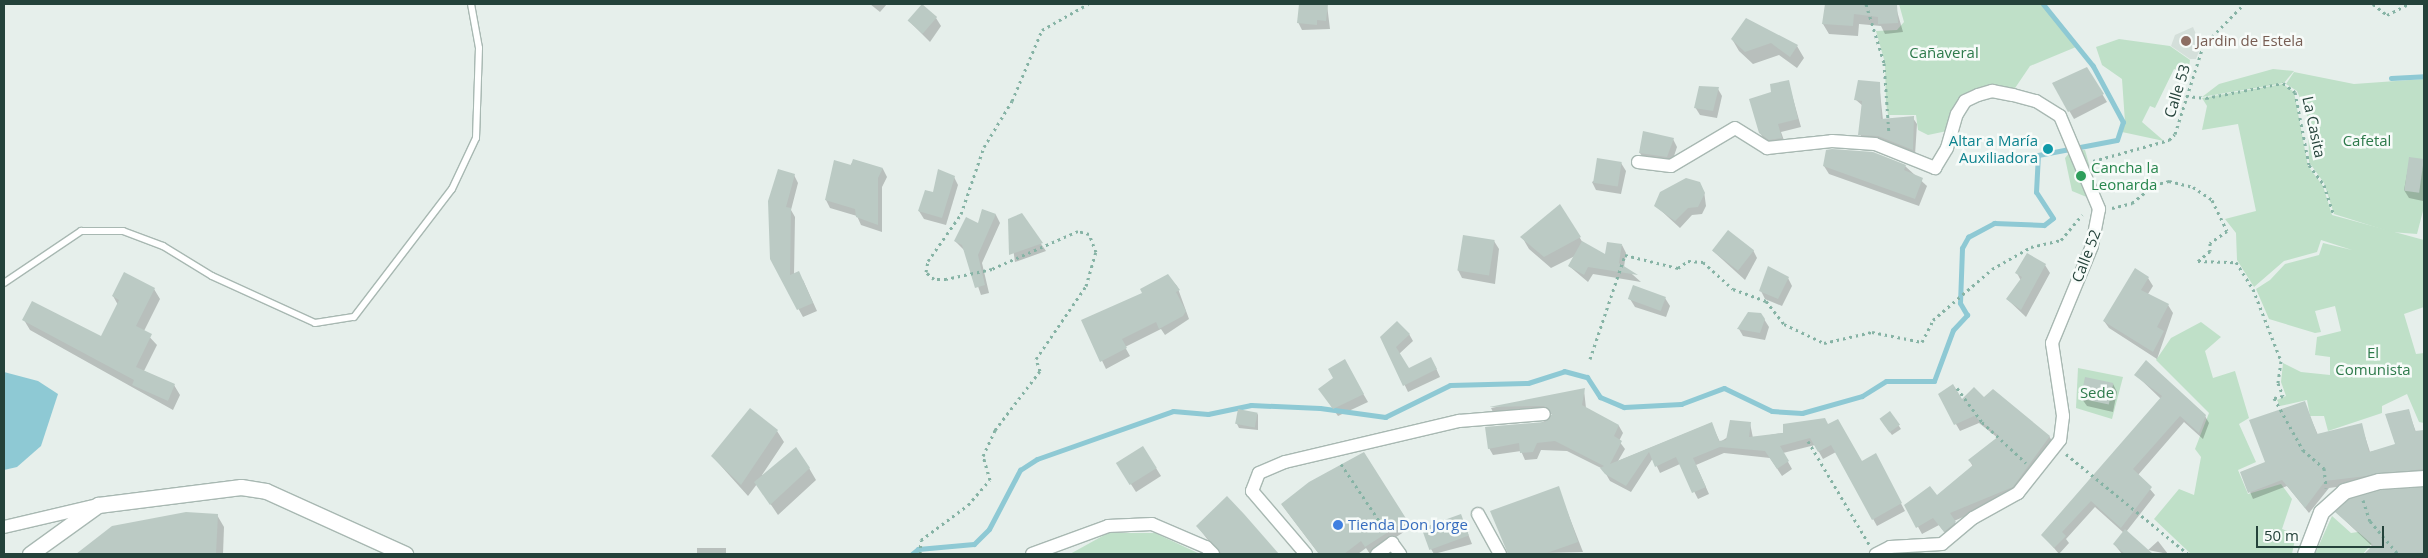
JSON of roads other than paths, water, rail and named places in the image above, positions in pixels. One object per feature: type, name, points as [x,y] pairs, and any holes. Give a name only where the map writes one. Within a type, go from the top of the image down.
[{"type":"street","name":"Calle 52","points":[[1638,162],[1671,166],[1735,128],[1767,148],[1850,142],[1875,144],[1935,168],[1942,161],[1956,114],[1965,101],[1992,91],[2052,108],[2084,167],[2100,209],[2092,246],[2052,342],[2063,416],[2060,440],[2039,472],[2018,493],[1973,518],[1942,544],[1890,547],[1873,551]]},
{"type":"street","points":[[1306,554],[1252,491],[1253,482],[1271,466],[1339,452],[1460,421],[1544,414]]},
{"type":"street","points":[[2305,554],[2313,528],[2332,500],[2360,485],[2424,478]]},
{"type":"street","points":[[4,527],[98,505],[241,487],[266,490],[405,554]]},
{"type":"street","points":[[30,554],[98,505]]},
{"type":"street","points":[[1478,514],[1500,554]]},
{"type":"street","points":[[1032,554],[1108,526],[1152,524],[1206,547],[1213,554]]},
{"type":"street","points":[[1377,554],[1392,543],[1400,554]]},
{"type":"lane","points":[[4,284],[81,231],[123,231],[163,246],[212,276],[315,323],[354,317],[452,189],[476,138],[479,48],[471,4]]},
{"type":"water","points":[[4,372],[38,381],[58,394],[41,446],[17,467],[4,470]]},
{"type":"waterway","points":[[912,554],[918,549],[974,544],[989,529],[1020,470],[1037,459],[1173,411],[1208,414],[1251,405],[1320,408],[1385,417],[1450,385],[1528,383],[1564,371],[1587,377],[1600,397],[1624,407],[1681,404],[1724,388],[1772,411],[1802,413],[1862,396],[1886,381],[1934,381],[1953,330],[1967,315],[1960,303],[1962,248],[1968,237],[1994,223],[2044,225],[2053,218],[2036,192],[2038,155],[2117,140],[2123,122],[2093,66],[2043,4]]},
{"type":"waterway","points":[[2391,78],[2424,76]]},
{"type":"place","name":"Jardin de Estela","points":[[2186,41]]},
{"type":"place","name":"Altar a María Auxiliadora","points":[[2048,149]]},
{"type":"place","name":"Cancha la Leonarda","points":[[2081,176]]},
{"type":"place","name":"Tienda Don Jorge","points":[[1338,525]]},
{"type":"park label","name":"Cañaveral","points":[[1944,53]]},
{"type":"park label","name":"Cafetal","points":[[2367,141]]},
{"type":"park label","name":"El Comunista","points":[[2373,360]]},
{"type":"park label","name":"Sede","points":[[2097,393]]}]
